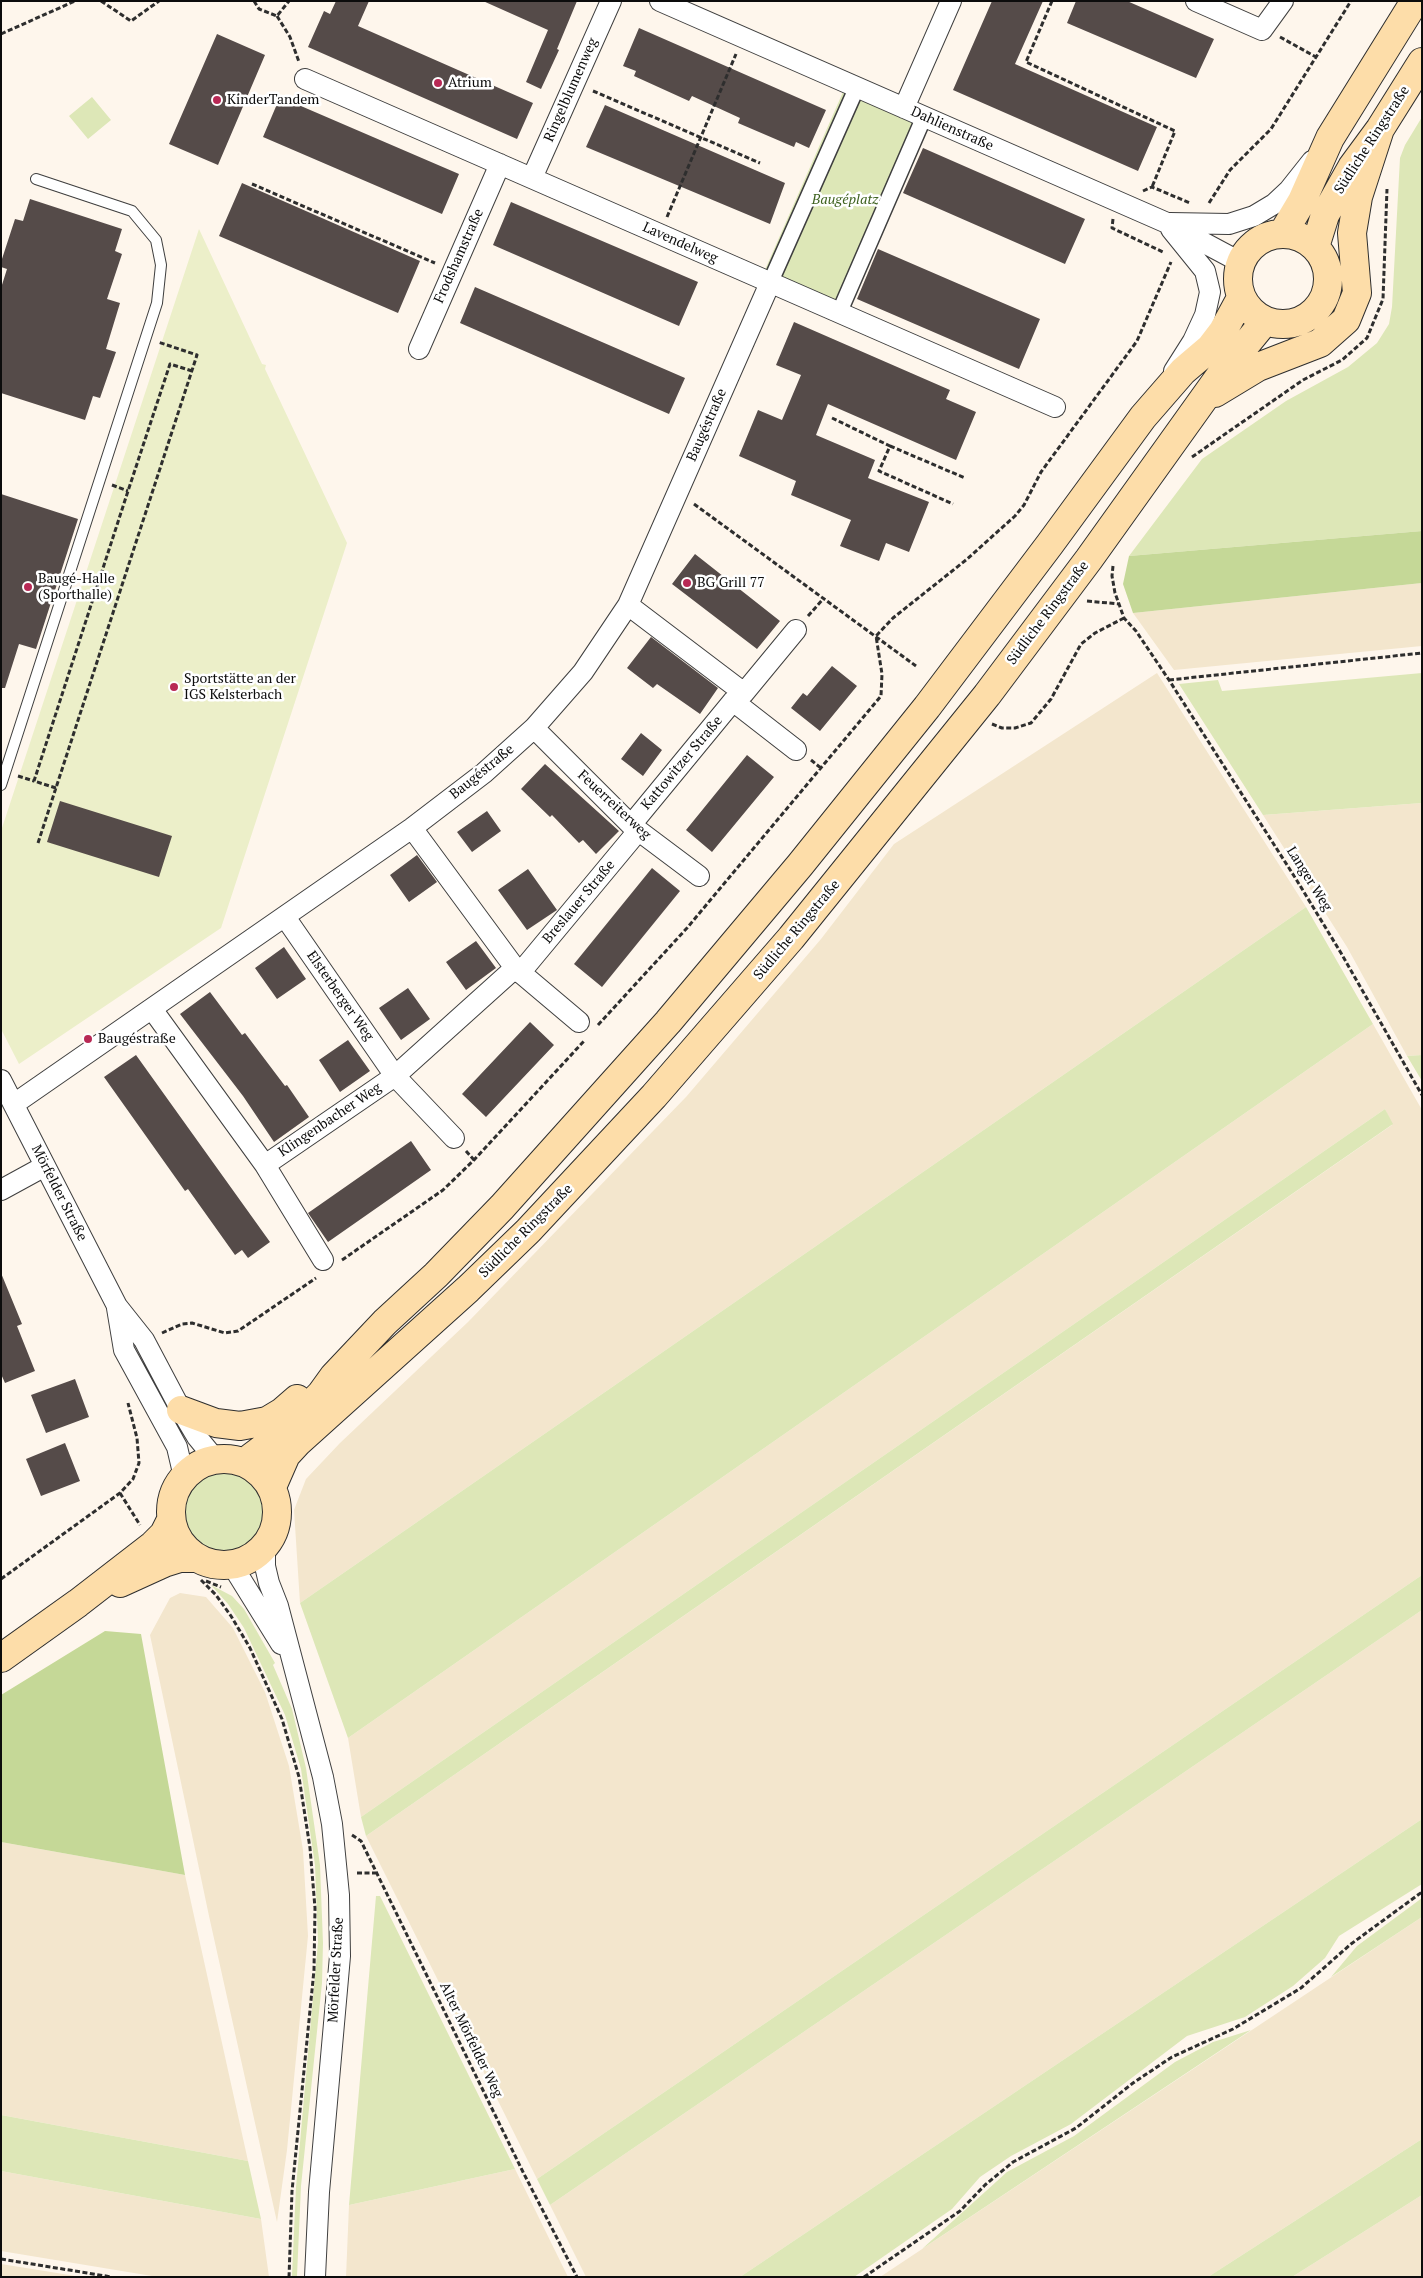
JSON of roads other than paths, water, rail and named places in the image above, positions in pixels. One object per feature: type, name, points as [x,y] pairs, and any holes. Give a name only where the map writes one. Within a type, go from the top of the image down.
[{"type":"main road","points":[[1283,233],[1302,201],[1330,138],[1415,1]]},
{"type":"main road","name":"Südliche Ringstraße","points":[[1315,247],[1325,215],[1352,167],[1380,129],[1422,62]]},
{"type":"main road","points":[[1200,403],[1258,367],[1320,343],[1346,320],[1357,293],[1352,232],[1358,197],[1380,129]]},
{"type":"main road","points":[[1283,233],[1299,236],[1315,247],[1326,263],[1329,278],[1327,291],[1321,305],[1312,315],[1298,322],[1279,325],[1265,321],[1248,309],[1241,298],[1237,280],[1240,262],[1249,248],[1262,238],[1283,233]]},
{"type":"main road","points":[[244,1462],[277,1438],[321,1394],[334,1376],[385,1322],[436,1275],[502,1207],[668,1022],[927,707],[1143,417],[1183,372],[1210,348],[1233,316],[1241,298]]},
{"type":"main road","name":"Südliche Ringstraße","points":[[272,1487],[286,1455],[298,1442],[468,1289],[528,1231],[598,1158],[720,1021],[835,885],[987,694],[1089,559],[1200,403],[1265,321]]},
{"type":"main road","points":[[181,1410],[216,1423],[240,1426],[267,1422],[282,1412],[306,1391],[334,1376]]},
{"type":"main road","points":[[78,1603],[164,1563],[180,1558],[198,1568],[214,1564],[232,1565],[244,1562],[265,1547],[273,1533],[278,1518],[277,1502],[272,1487],[260,1472],[244,1462],[230,1458],[215,1459],[198,1465],[184,1477],[176,1490],[171,1504],[171,1520],[176,1535],[198,1568]]},
{"type":"main road","points":[[1,1658],[78,1603],[153,1544],[164,1534],[171,1520]]},
{"type":"street","name":"Ringelblumenweg","points":[[532,178],[610,1]]},
{"type":"street","name":"Dahlienstraße","points":[[660,1],[1167,223],[1240,262]]},
{"type":"street","points":[[904,108],[950,1]]},
{"type":"street","points":[[1196,1],[1262,30],[1283,1]]},
{"type":"street","name":"Lavendelweg","points":[[305,79],[1055,407]]},
{"type":"street","points":[[770,283],[857,88]]},
{"type":"street","points":[[839,313],[924,117]]},
{"type":"street","points":[[1167,223],[1229,224],[1254,216],[1274,204],[1289,190],[1330,138]]},
{"type":"street","name":"Frodshamstraße","points":[[419,349],[500,164]]},
{"type":"street","points":[[1143,417],[1193,341],[1205,315],[1210,292],[1205,271],[1167,223]]},
{"type":"street","name":"Baugéstraße","points":[[14,1104],[412,828],[484,773],[534,728],[584,672],[628,605],[770,283]]},
{"type":"street","points":[[628,605],[738,697],[796,750]]},
{"type":"street","name":"Kattowitzer Straße","points":[[634,828],[738,697],[796,630]]},
{"type":"street","name":"Feuerreiterweg","points":[[534,728],[634,828],[699,876]]},
{"type":"street","points":[[412,828],[517,970],[587,1029]]},
{"type":"street","name":"Breslauer Straße","points":[[517,970],[634,828]]},
{"type":"street","name":"Elsterberger Weg","points":[[285,917],[395,1076],[454,1138]]},
{"type":"street","points":[[395,1076],[517,970]]},
{"type":"street","name":"Klingenbacher Weg","points":[[152,1009],[265,1165],[328,1265]]},
{"type":"street","name":"Klingenbacher Weg","points":[[265,1165],[395,1076]]},
{"type":"street","name":"Mörfelder Straße","points":[[1,1080],[117,1306],[144,1340],[197,1437],[215,1459]]},
{"type":"street","points":[[1,1190],[45,1166]]},
{"type":"street","name":"Mörfelder Straße","points":[[117,1306],[124,1350],[177,1448],[184,1477]]},
{"type":"street","name":"Mörfelder Straße","points":[[265,1547],[265,1566],[307,1711],[332,1824],[339,1895],[340,1956],[319,2192],[315,2277]]},
{"type":"street","name":"Mörfelder Straße","points":[[232,1565],[275,1632],[293,1668]]},
{"type":"lane","points":[[1,785],[5,759],[156,303],[161,265],[156,240],[132,211],[36,179]]},
{"type":"place","name":"Atrium","points":[[438,83]]},
{"type":"place","name":"KinderTandem","points":[[217,100]]},
{"type":"place","name":"BG Grill 77","points":[[687,583]]},
{"type":"place","name":"Baugé-Halle (Sporthalle)","points":[[28,587]]},
{"type":"place","name":"Sportstätte an der IGS Kelsterbach","points":[[174,687]]},
{"type":"place","name":"Baugéstraße","points":[[88,1039]]},
{"type":"park label","name":"Baugéplatz","points":[[845,200]]}]
